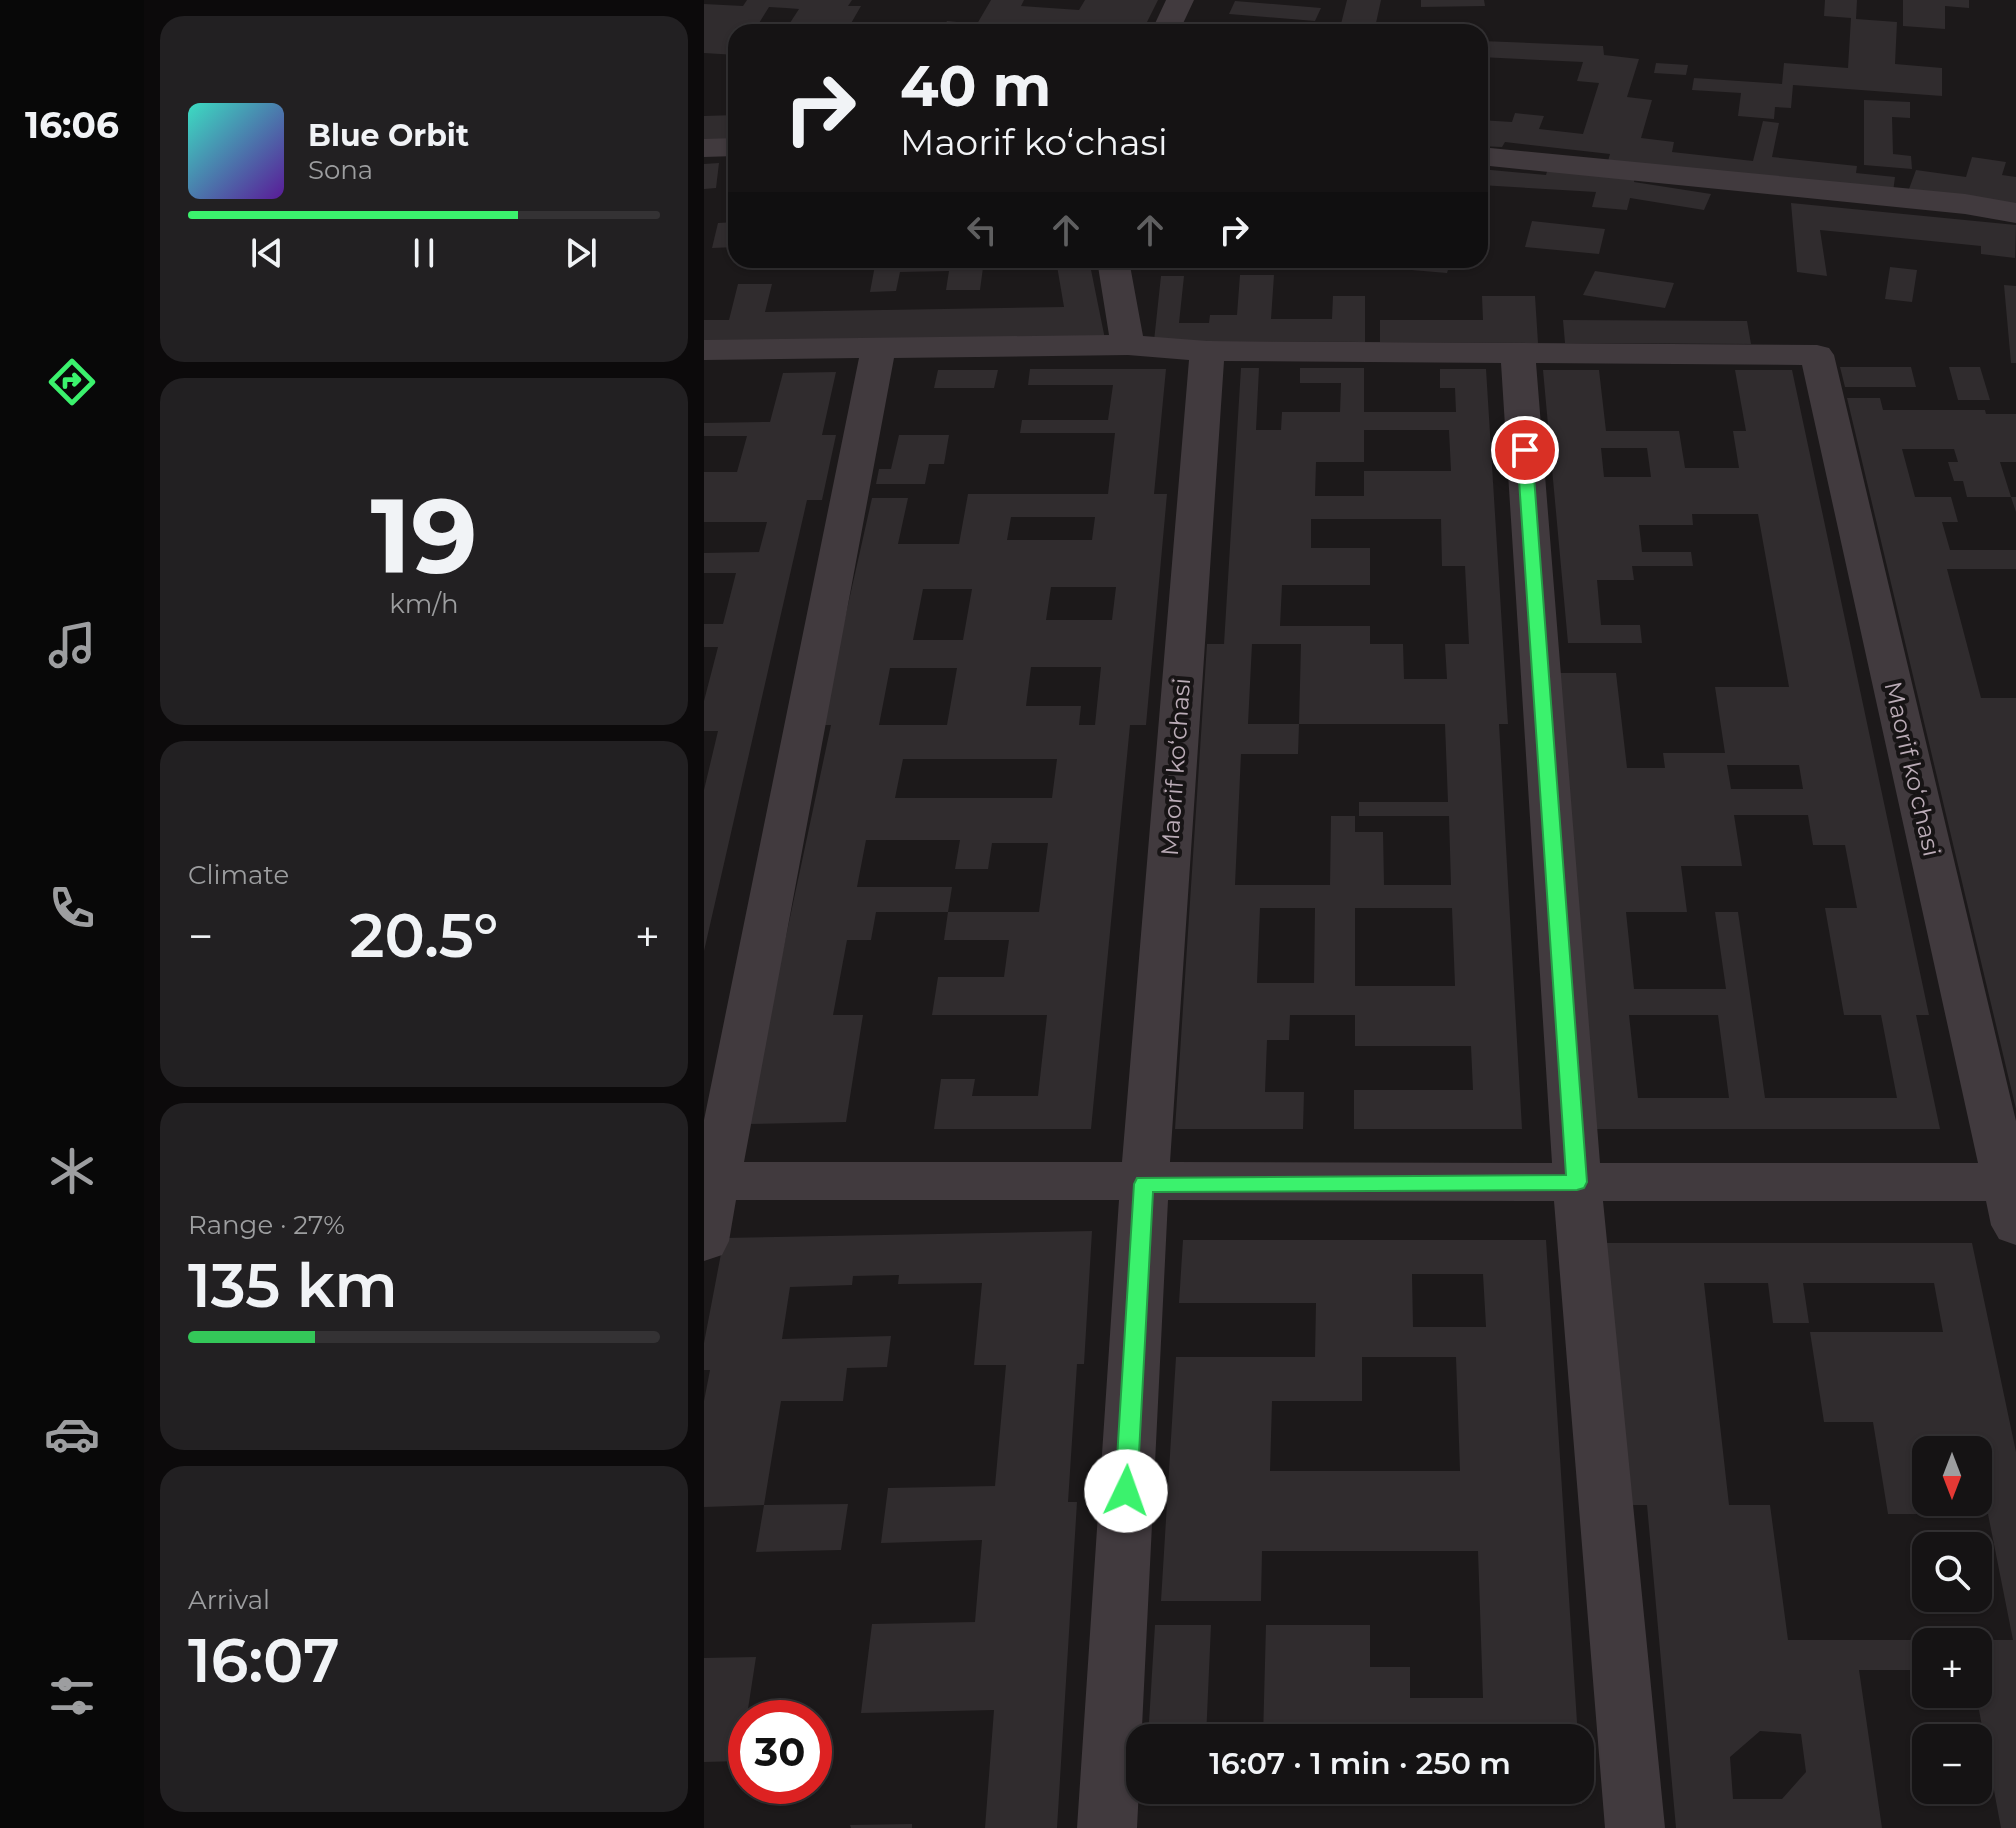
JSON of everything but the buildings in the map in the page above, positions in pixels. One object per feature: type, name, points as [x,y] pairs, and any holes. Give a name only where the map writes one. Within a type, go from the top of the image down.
[{"type":"street","points":[[1169,24],[1180,0]]},
{"type":"street","points":[[704,148],[728,147]]},
{"type":"street","points":[[1488,157],[1965,204],[2016,213]]},
{"type":"street","points":[[1114,268],[1128,345]]},
{"type":"street","points":[[704,350],[1128,345],[1207,351],[1518,354],[1577,1182],[1635,1828]]},
{"type":"street","points":[[704,1241],[710,1181],[879,347]]},
{"type":"street","name":"Maorif koʻchasi","points":[[1144,1184],[1207,351]]},
{"type":"street","name":"Maorif koʻchasi","points":[[710,1181],[1144,1184],[1577,1182],[2013,1197],[1817,355],[1518,354]]},
{"type":"street","points":[[1107,1828],[1144,1184]]},
{"type":"route","points":[[1126,1491],[1144,1184],[1577,1182],[1525,450]]}]
